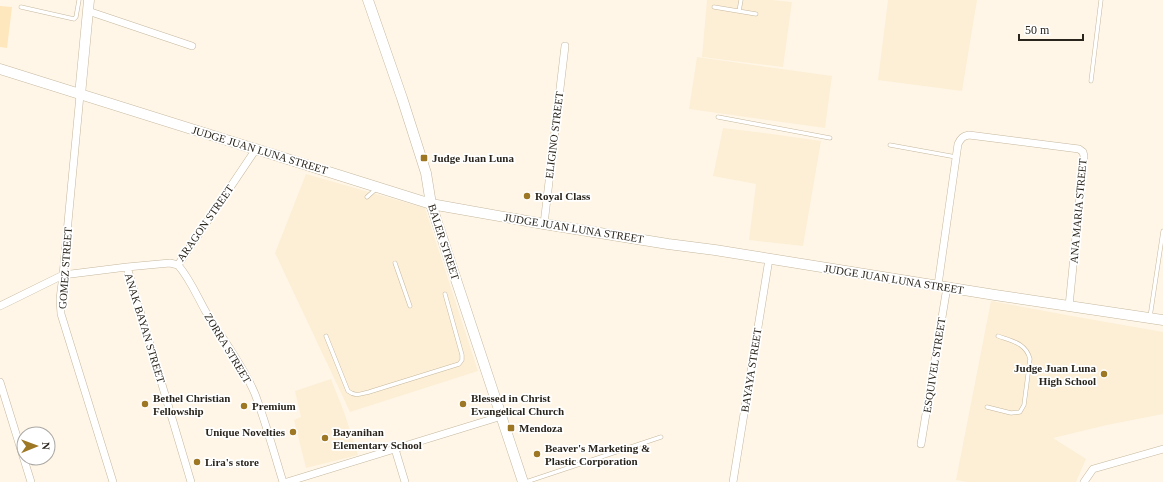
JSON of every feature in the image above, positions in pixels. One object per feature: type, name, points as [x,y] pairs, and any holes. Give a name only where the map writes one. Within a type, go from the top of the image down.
[{"type":"street","points":[[80,95],[83,9],[89,0]]},
{"type":"street","name":"BALER STREET","points":[[368,0],[426,173],[431,204],[456,290],[525,482]]},
{"type":"street","points":[[83,9],[192,46]]},
{"type":"street","name":"ELIGINO STREET","points":[[544,224],[565,46]]},
{"type":"street","name":"JUDGE JUAN LUNA STREET","points":[[0,69],[431,204],[544,224],[1163,320]]},
{"type":"street","name":"GOMEZ STREET","points":[[80,95],[60,299],[61,314],[113,482]]},
{"type":"street","name":"ANA MARIA STREET","points":[[958,144],[964,135],[969,135],[1079,149],[1083,152],[1084,156],[1069,306]]},
{"type":"street","name":"ESQUIVEL STREET","points":[[921,444],[942,286],[958,144]]},
{"type":"street","name":"ARAGON STREET","points":[[0,306],[63,275],[127,267],[170,264],[178,265],[256,149]]},
{"type":"street","name":"BAYAYA STREET","points":[[733,482],[769,259]]},
{"type":"street","name":"ZORRA STREET","points":[[178,265],[184,272],[205,310],[245,375],[254,393],[283,482]]},
{"type":"street","name":"ANAK BAYAN STREET","points":[[127,267],[191,482]]},
{"type":"street","points":[[0,382],[31,482]]},
{"type":"street","points":[[287,482],[502,416]]},
{"type":"street","points":[[395,449],[405,482]]},
{"type":"street","points":[[1084,482],[1093,469],[1106,464],[1163,449]]},
{"type":"lane","points":[[21,7],[74,18],[83,9],[79,0]]},
{"type":"lane","points":[[739,11],[741,0]]},
{"type":"lane","points":[[1091,81],[1101,0]]},
{"type":"lane","points":[[714,8],[756,14]]},
{"type":"lane","points":[[718,117],[830,138]]},
{"type":"lane","points":[[890,145],[956,157]]},
{"type":"lane","points":[[367,197],[379,187]]},
{"type":"lane","points":[[1150,318],[1163,231]]},
{"type":"lane","points":[[394,264],[410,306]]},
{"type":"lane","points":[[326,336],[348,391],[353,394],[359,395],[459,364],[462,360],[462,355],[445,294]]},
{"type":"lane","points":[[987,407],[1011,413],[1020,412],[1024,405],[1030,359],[1028,352],[1022,346],[998,336]]},
{"type":"lane","points":[[525,482],[661,437]]},
{"type":"shaded area","points":[[707,0],[772,0],[792,2],[783,67],[702,57]]},
{"type":"shaded area","points":[[888,0],[977,0],[962,91],[878,80]]},
{"type":"shaded area","points":[[0,6],[12,7],[7,48],[0,47]]},
{"type":"shaded area","points":[[697,57],[832,76],[825,128],[689,109]]},
{"type":"shaded area","points":[[723,128],[821,141],[803,246],[749,240],[756,184],[713,176]]},
{"type":"shaded area","points":[[306,174],[425,208],[478,371],[350,412],[275,253]]},
{"type":"shaded area","points":[[991,301],[1163,332],[1163,414],[1053,438],[1086,459],[1076,482],[967,482],[956,480]]},
{"type":"shaded area","name":"Bayanihan Elementary School","points":[[331,379],[344,412],[358,455],[306,468],[294,420],[301,417],[295,391]]},
{"type":"place","name":"Judge Juan Luna","points":[[424,158]]},
{"type":"place","name":"Royal Class","points":[[527,196]]},
{"type":"place","name":"Judge Juan Luna High School","points":[[1104,374]]},
{"type":"place","name":"Bethel Christian Fellowship","points":[[145,404]]},
{"type":"place","name":"Blessed in Christ Evangelical Church","points":[[463,404]]},
{"type":"place","name":"Premium","points":[[244,406]]},
{"type":"place","name":"Mendoza","points":[[511,428]]},
{"type":"place","name":"Unique Novelties","points":[[293,432]]},
{"type":"place","name":"Bayanihan Elementary School","points":[[325,438]]},
{"type":"place","name":"Beaver's Marketing & Plastic Corporation","points":[[537,454]]},
{"type":"place","name":"Lira's store","points":[[197,462]]}]
